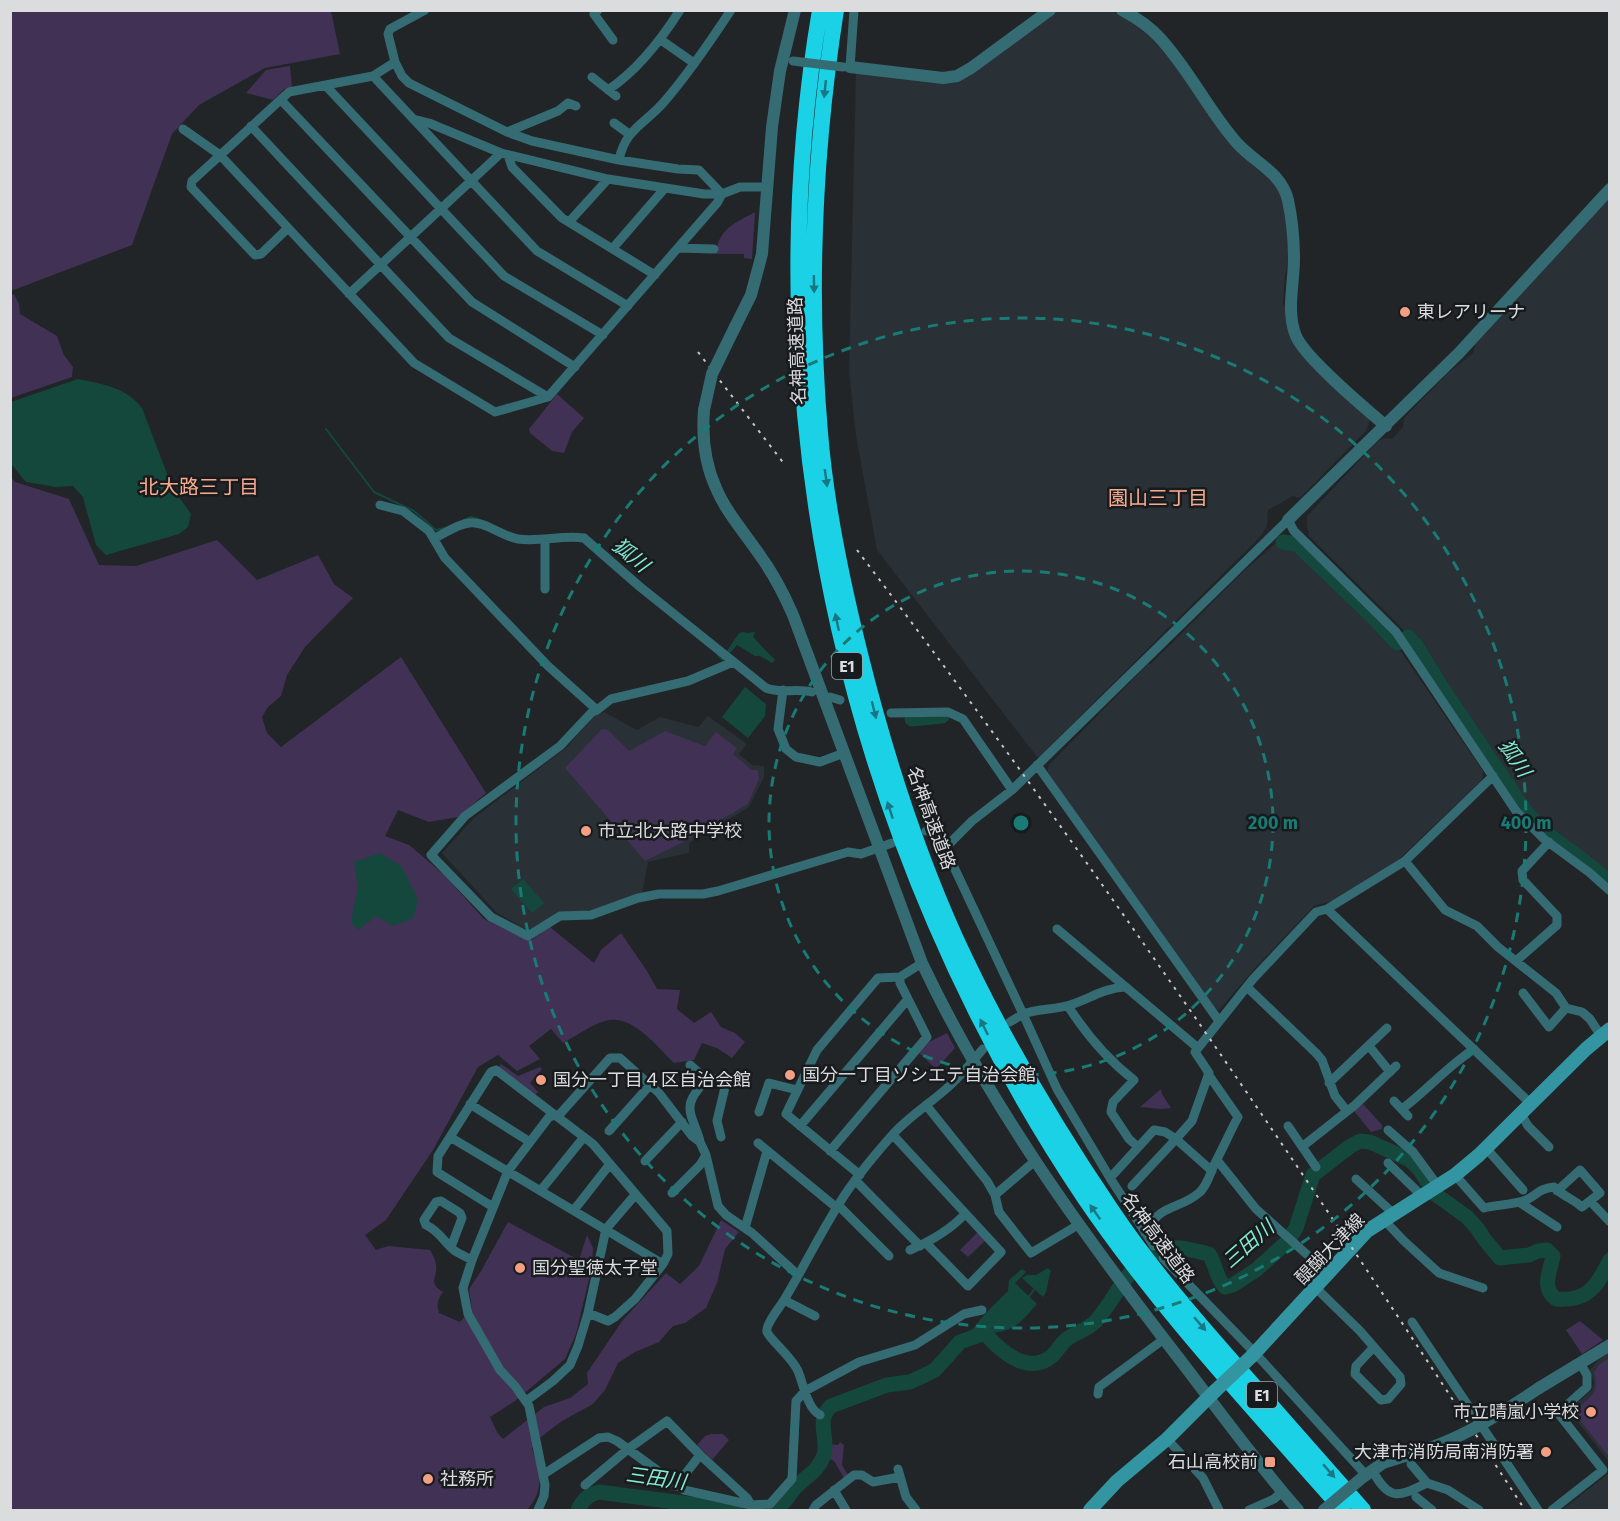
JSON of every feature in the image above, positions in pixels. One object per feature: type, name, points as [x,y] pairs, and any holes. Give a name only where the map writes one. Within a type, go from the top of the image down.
[{"type":"highway","name":"名神高速道路","points":[[820,10],[811,63],[799,212],[801,361],[806,437],[816,509],[842,647],[864,729],[896,828],[924,902],[999,1059],[1035,1122],[1085,1198],[1142,1252]]},
{"type":"highway","name":"名神高速道路","points":[[836,10],[824,98],[816,196],[815,340],[820,435],[841,574],[876,720],[896,783],[955,935],[998,1023],[1046,1109],[1114,1214],[1142,1252],[1159,1285],[1205,1353],[1343,1510]]},
{"type":"highway","name":"名神高速道路","points":[[1159,1285],[1190,1312],[1363,1510]]},
{"type":"main road","name":"醍醐大津線","points":[[1090,1510],[1117,1481],[1167,1439],[1253,1355],[1368,1231],[1455,1175],[1605,1033]]},
{"type":"street","points":[[425,10],[408,15],[390,28],[388,34],[395,62],[402,76],[409,83],[507,132],[532,141],[619,160],[699,170],[722,194]]},
{"type":"street","points":[[598,10],[594,14],[613,40]]},
{"type":"street","points":[[592,77],[612,93],[661,40],[680,10]]},
{"type":"street","points":[[619,160],[629,134],[663,103],[731,10]]},
{"type":"street","points":[[795,10],[788,61],[772,127],[759,269],[751,295],[712,374],[704,410],[704,443],[710,473],[731,516],[768,567],[788,603],[922,963],[946,1014],[973,1061],[1078,1225],[1164,1339],[1212,1394],[1282,1492],[1298,1510]]},
{"type":"street","points":[[847,67],[854,10]]},
{"type":"street","points":[[788,61],[931,77],[957,76],[1050,10]]},
{"type":"street","points":[[1122,10],[1140,20],[1159,37],[1238,143],[1279,180],[1287,196],[1293,230],[1291,315],[1296,337],[1308,354],[1386,426]]},
{"type":"street","points":[[661,40],[694,63]]},
{"type":"street","points":[[288,228],[261,254],[255,255],[191,187],[192,181],[289,92],[373,76],[395,62]]},
{"type":"street","points":[[373,76],[537,251],[628,306]]},
{"type":"street","points":[[326,86],[504,276],[603,334]]},
{"type":"street","points":[[281,100],[472,302],[575,367]]},
{"type":"street","points":[[507,132],[558,111],[568,104],[576,106]]},
{"type":"street","points":[[413,119],[429,123],[505,154],[608,179],[704,194],[722,194],[740,187],[766,187]]},
{"type":"street","points":[[614,123],[629,134]]},
{"type":"street","points":[[251,126],[449,338],[548,397]]},
{"type":"street","points":[[183,129],[220,155],[414,363],[495,412],[548,397],[717,203],[722,194]]},
{"type":"street","points":[[349,294],[471,181],[505,154]]},
{"type":"street","points":[[505,154],[512,167],[562,218],[655,275]]},
{"type":"street","points":[[569,222],[608,179]]},
{"type":"street","points":[[613,248],[665,188]]},
{"type":"street","points":[[945,848],[972,821],[1012,790],[1386,426],[1491,320],[1610,189]]},
{"type":"street","points":[[678,248],[714,249]]},
{"type":"street","points":[[380,505],[403,511],[429,531],[445,558],[548,666],[597,710]]},
{"type":"street","points":[[1288,520],[1294,531],[1396,632],[1516,811],[1549,842],[1610,891]]},
{"type":"street","points":[[435,538],[468,523],[478,523],[502,535],[518,539],[573,536],[584,538],[766,688],[774,691],[799,689],[812,693]]},
{"type":"street","points":[[545,539],[545,589]]},
{"type":"street","points":[[733,662],[688,681],[611,699],[592,712],[561,746],[465,816],[431,855],[491,917],[528,936],[560,916],[591,915],[638,898],[658,894],[703,894],[848,852],[861,854],[892,843]]},
{"type":"street","points":[[783,690],[778,729],[786,749],[796,757],[813,762],[844,753]]},
{"type":"street","points":[[830,697],[840,700]]},
{"type":"street","points":[[891,713],[948,712],[963,718],[1012,790]]},
{"type":"street","points":[[1037,765],[1219,1021]]},
{"type":"street","points":[[1142,1252],[1145,1233],[1152,1220],[1165,1209],[1186,1201],[1200,1191],[1208,1181],[1238,1117],[1195,1052],[1247,987],[1316,912],[1327,909],[1405,861],[1493,776]]},
{"type":"street","points":[[926,831],[934,828],[945,848],[1057,1089],[1145,1233]]},
{"type":"street","points":[[1516,961],[1557,925],[1557,916],[1523,880],[1522,871],[1549,842]]},
{"type":"street","points":[[1405,861],[1445,910],[1477,926],[1556,993],[1566,1008],[1582,1012],[1605,1033]]},
{"type":"street","points":[[1327,909],[1531,1104]]},
{"type":"street","points":[[1057,929],[1198,1048]]},
{"type":"street","points":[[892,1135],[1001,1252],[968,1286],[923,1245],[830,1150],[786,1114],[817,1050],[878,978],[900,977],[922,963]]},
{"type":"street","points":[[830,1150],[927,1037],[900,983],[900,977]]},
{"type":"street","points":[[1010,1022],[1038,1009],[1068,1006],[1113,988],[1125,987]]},
{"type":"street","points":[[1247,987],[1322,1060],[1335,1096],[1347,1111]]},
{"type":"street","points":[[1523,993],[1550,1027],[1566,1008]]},
{"type":"street","points":[[800,1126],[908,999]]},
{"type":"street","points":[[1068,1006],[1116,1066],[1134,1080],[1113,1102],[1111,1112],[1129,1139],[1138,1147]]},
{"type":"street","points":[[1329,1083],[1387,1028]]},
{"type":"street","points":[[1302,1146],[1347,1111],[1393,1069],[1369,1046]]},
{"type":"street","points":[[820,1414],[816,1413],[805,1391],[798,1370],[768,1332],[767,1326],[857,1178],[892,1135],[950,1086],[983,1049]]},
{"type":"street","points":[[1394,1101],[1405,1112],[1456,1060],[1474,1049]]},
{"type":"street","points":[[538,1510],[544,1496],[544,1474],[532,1416],[526,1401],[500,1370],[468,1314],[463,1288],[508,1171],[549,1117],[560,1114],[610,1058],[620,1058],[650,1085],[700,1142]]},
{"type":"street","points":[[690,1065],[706,1079],[720,1079],[726,1083],[717,1121],[721,1137]]},
{"type":"street","points":[[493,1207],[437,1172],[438,1156],[490,1072],[496,1070],[585,1137],[667,1231],[668,1254],[663,1264],[635,1299],[608,1321],[588,1313]]},
{"type":"street","points":[[1132,1186],[1192,1121],[1208,1074]]},
{"type":"street","points":[[706,1079],[690,1105],[706,1155],[718,1206],[798,1275]]},
{"type":"street","points":[[759,1112],[769,1083],[797,1090]]},
{"type":"street","points":[[609,1131],[650,1085]]},
{"type":"street","points":[[470,1104],[530,1142]]},
{"type":"street","points":[[926,1105],[987,1182],[995,1195],[999,1212],[1031,1252],[1078,1225]]},
{"type":"street","points":[[1521,1114],[1528,1126],[1549,1147]]},
{"type":"street","points":[[645,1161],[682,1122]]},
{"type":"street","points":[[1288,1126],[1316,1167]]},
{"type":"street","points":[[1110,1178],[1154,1130],[1165,1132],[1176,1139],[1212,1171]]},
{"type":"street","points":[[1388,1130],[1413,1152],[1430,1191],[1417,1191],[1388,1163]]},
{"type":"street","points":[[450,1137],[663,1264]]},
{"type":"street","points":[[542,1190],[585,1137]]},
{"type":"street","points":[[758,1143],[838,1207],[889,1256]]},
{"type":"street","points":[[1486,1148],[1514,1184],[1523,1190]]},
{"type":"street","points":[[745,1228],[767,1151]]},
{"type":"street","points":[[672,1193],[700,1165],[706,1155]]},
{"type":"street","points":[[995,1195],[1036,1160]]},
{"type":"street","points":[[1217,1160],[1257,1209],[1327,1276]]},
{"type":"street","points":[[574,1210],[610,1164]]},
{"type":"street","points":[[1455,1175],[1487,1209],[1490,1205],[1526,1201],[1542,1188],[1554,1187],[1557,1191],[1564,1197],[1574,1200],[1582,1207],[1600,1193],[1580,1170],[1557,1191]]},
{"type":"street","points":[[1356,1179],[1389,1217],[1404,1241],[1439,1273],[1483,1288]]},
{"type":"street","points":[[526,1401],[553,1382],[570,1365],[588,1313],[606,1229],[635,1195]]},
{"type":"street","points":[[451,1247],[462,1218],[460,1213],[441,1201],[436,1202],[424,1220],[426,1225],[437,1230],[451,1247],[472,1260]]},
{"type":"street","points":[[1590,1201],[1610,1222]]},
{"type":"street","points":[[1520,1202],[1557,1227]]},
{"type":"street","points":[[910,1250],[923,1245],[954,1226],[965,1214]]},
{"type":"street","points":[[1163,1258],[1253,1355],[1388,1493],[1397,1496],[1427,1483]]},
{"type":"street","points":[[1316,1288],[1360,1331],[1400,1377],[1401,1384],[1388,1399],[1381,1400],[1356,1374],[1356,1366],[1373,1348]]},
{"type":"street","points":[[784,1300],[815,1316]]},
{"type":"street","points":[[544,1474],[599,1438],[608,1437],[628,1449],[676,1486],[692,1493],[751,1505],[770,1504],[792,1479],[796,1401],[805,1391],[859,1362],[915,1345],[963,1314],[982,1310]]},
{"type":"street","points":[[1412,1322],[1538,1510]]},
{"type":"street","points":[[1098,1394],[1099,1387],[1164,1339]]},
{"type":"street","points":[[1324,1510],[1367,1474],[1393,1459],[1427,1449],[1467,1433],[1610,1345]]},
{"type":"street","points":[[1552,1510],[1603,1470],[1558,1413],[1587,1387],[1587,1375],[1580,1363]]},
{"type":"street","points":[[585,1485],[628,1449],[667,1421],[747,1498],[751,1505]]},
{"type":"street","points":[[1167,1439],[1203,1478],[1219,1510]]},
{"type":"street","points":[[676,1486],[700,1455]]},
{"type":"street","points":[[1411,1464],[1427,1483],[1448,1490],[1479,1510]]},
{"type":"street","points":[[813,1510],[854,1474],[862,1475],[873,1482],[899,1473],[906,1497],[916,1510]]},
{"type":"street","points":[[834,1490],[846,1510]]},
{"type":"street","points":[[1249,1510],[1274,1499],[1282,1492]]},
{"type":"street","points":[[1416,1497],[1432,1510]]},
{"type":"shaded area","points":[[11,11],[331,11],[340,54],[265,68],[199,105],[172,134],[132,245],[11,291]]},
{"type":"shaded area","points":[[1060,11],[1113,11],[1127,17],[1152,35],[1277,184],[1286,205],[1289,259],[1283,303],[1287,309],[1287,323],[1369,417],[1369,423],[1366,431],[1302,496],[1298,498],[1293,496],[1268,510],[1267,526],[1260,537],[1038,758],[877,550],[856,436],[849,372],[856,73],[947,82],[1051,14]]},
{"type":"shaded area","points":[[290,66],[292,87],[284,89],[273,100],[246,93],[266,70]]},
{"type":"shaded area","points":[[1609,195],[1609,877],[1536,816],[1420,646],[1309,536],[1307,516],[1378,441],[1385,438],[1392,439],[1403,427],[1404,418],[1448,373],[1473,353],[1477,340]]},
{"type":"shaded area","points":[[755,212],[752,259],[744,258],[744,254],[716,254],[717,245],[724,233],[734,224]]},
{"type":"shaded area","points":[[14,294],[19,304],[20,314],[57,336],[64,355],[73,367],[72,377],[11,398],[10,296]]},
{"type":"shaded area","points":[[78,379],[121,391],[129,395],[142,408],[172,487],[191,514],[188,527],[179,534],[106,555],[96,545],[83,497],[73,486],[56,487],[26,482],[11,464],[11,402]]},
{"type":"shaded area","points":[[557,394],[584,418],[572,432],[564,453],[552,451],[530,433],[529,429]]},
{"type":"shaded area","points":[[10,476],[15,482],[69,499],[99,565],[136,566],[217,540],[257,580],[318,555],[334,584],[353,598],[305,647],[287,675],[281,696],[268,707],[262,717],[267,733],[281,747],[401,657],[486,793],[458,817],[429,822],[398,810],[385,836],[409,845],[427,860],[446,877],[484,919],[530,941],[550,927],[594,963],[601,950],[621,933],[657,989],[680,990],[677,1009],[694,1023],[711,1012],[721,1027],[735,1033],[745,1042],[732,1058],[717,1048],[702,1043],[694,1060],[674,1063],[634,1026],[615,1020],[594,1025],[563,1043],[551,1029],[529,1046],[540,1059],[517,1071],[498,1055],[478,1067],[433,1150],[386,1220],[365,1235],[376,1250],[388,1246],[430,1250],[436,1263],[434,1282],[443,1292],[438,1302],[439,1313],[460,1322],[472,1309],[469,1289],[508,1222],[579,1260],[587,1235],[593,1248],[592,1266],[576,1334],[565,1359],[515,1401],[490,1417],[503,1439],[544,1407],[570,1398],[588,1384],[587,1373],[622,1321],[666,1273],[680,1284],[699,1266],[721,1220],[739,1232],[725,1249],[717,1283],[706,1308],[685,1323],[673,1326],[659,1342],[635,1352],[618,1363],[605,1390],[593,1404],[562,1421],[541,1437],[532,1448],[539,1473],[539,1487],[537,1495],[527,1510],[11,1510]]},
{"type":"shaded area","points":[[1275,544],[1295,546],[1397,646],[1483,771],[1482,780],[1398,860],[1335,900],[1314,906],[1219,1010],[1213,1008],[1047,773],[1049,765],[1148,664],[1151,664],[1245,570]]},
{"type":"shaded area","points":[[755,632],[753,637],[775,660],[772,663],[737,645],[730,653],[727,651],[739,633]]},
{"type":"shaded area","points":[[745,687],[766,704],[765,716],[748,738],[722,717]]},
{"type":"shaded area","name":"市立北大路中学校","points":[[604,712],[637,730],[660,717],[698,727],[708,716],[747,744],[739,754],[752,765],[764,766],[764,777],[749,807],[689,843],[689,853],[648,862],[642,894],[601,910],[559,913],[530,932],[496,912],[442,853],[474,818],[566,748],[595,715]]},
{"type":"shaded area","points":[[602,729],[608,730],[629,751],[665,731],[705,746],[716,732],[737,748],[733,754],[752,770],[758,770],[759,779],[748,804],[645,861],[565,768]]},
{"type":"shaded area","points":[[380,853],[402,867],[418,900],[413,918],[393,926],[376,916],[358,930],[351,922],[358,886],[354,862]]},
{"type":"shaded area","points":[[523,879],[544,903],[532,913],[511,889]]},
{"type":"shaded area","points":[[947,1033],[955,1048],[936,1069],[919,1053],[929,1042]]},
{"type":"shaded area","points":[[501,1064],[518,1076],[540,1067],[542,1069],[530,1083],[538,1092],[533,1097],[496,1069]]},
{"type":"shaded area","points":[[1161,1089],[1171,1108],[1140,1107]]},
{"type":"shaded area","points":[[1363,1104],[1382,1125],[1382,1129],[1371,1132],[1354,1111]]},
{"type":"shaded area","points":[[978,1232],[986,1240],[968,1257],[960,1250]]},
{"type":"shaded area","points":[[1048,1268],[1051,1271],[1043,1297],[1022,1278],[1027,1275],[1036,1275]]},
{"type":"shaded area","points":[[1022,1269],[1026,1272],[1015,1283],[1037,1304],[1013,1327],[1000,1332],[975,1335],[971,1331],[1008,1291],[1009,1280]]},
{"type":"shaded area","points":[[1580,1321],[1603,1340],[1582,1354],[1566,1330]]},
{"type":"shaded area","name":"市立晴嵐小学校","points":[[1609,1353],[1609,1462],[1574,1417],[1572,1407],[1592,1390],[1594,1383],[1590,1370],[1598,1360]]},
{"type":"shaded area","name":"市立晴嵐小学校","points":[[1609,1358],[1609,1457],[1579,1419],[1577,1409],[1593,1394],[1596,1385],[1594,1372]]},
{"type":"shaded area","points":[[723,1434],[729,1440],[712,1460],[697,1445],[705,1436]]},
{"type":"shaded area","points":[[840,1442],[844,1445],[842,1465],[848,1475],[844,1478],[834,1461],[825,1456],[830,1444],[838,1445]]},
{"type":"shaded area","points":[[1609,1473],[1609,1510],[1562,1510]]},
{"type":"waterway","name":"狐川","points":[[326,429],[374,492],[414,511],[436,530],[445,528]]},
{"type":"waterway","name":"狐川","points":[[464,520],[471,517],[481,520]]},
{"type":"waterway","name":"狐川","points":[[1283,542],[1297,544],[1398,643]]},
{"type":"waterway","name":"狐川","points":[[1408,637],[1415,644],[1526,812],[1545,831],[1610,883]]},
{"type":"waterway","name":"狐川","points":[[718,655],[723,660]]},
{"type":"waterway","name":"狐川","points":[[912,719],[942,716]]},
{"type":"waterway","name":"三田川","points":[[775,1510],[822,1460],[825,1448],[823,1423],[826,1412],[831,1406],[887,1385],[910,1382],[923,1376],[935,1370],[960,1342],[985,1333],[998,1347],[1015,1359],[1034,1363],[1043,1361],[1052,1356],[1067,1339],[1095,1322],[1131,1272],[1148,1256],[1165,1248],[1209,1254],[1225,1287],[1233,1285],[1256,1270],[1287,1242],[1296,1228],[1313,1175],[1360,1141],[1370,1142],[1410,1160],[1420,1170],[1435,1194],[1467,1217],[1500,1258],[1529,1255],[1547,1250],[1553,1256],[1548,1285],[1551,1295],[1556,1299],[1576,1298],[1584,1295],[1596,1285],[1610,1260]]},
{"type":"waterway","points":[[1028,1298],[1035,1288]]},
{"type":"waterway","name":"三田川","points":[[960,1342],[975,1332]]},
{"type":"waterway","name":"三田川","points":[[578,1510],[586,1498],[599,1492],[736,1510]]},
{"type":"railway","points":[[698,352],[785,465]]},
{"type":"railway","points":[[857,550],[1031,785],[1200,1024],[1364,1266],[1525,1510]]},
{"type":"place","name":"東レアリーナ","points":[[1405,312]]},
{"type":"place","name":"市立北大路中学校","points":[[586,831]]},
{"type":"place","name":"国分一丁目ソシエテ自治会館","points":[[790,1075]]},
{"type":"place","name":"国分一丁目４区自治会館","points":[[541,1080]]},
{"type":"place","name":"国分聖徳太子堂","points":[[520,1268]]},
{"type":"place","name":"市立晴嵐小学校","points":[[1591,1412]]},
{"type":"place","name":"大津市消防局南消防署","points":[[1546,1452]]},
{"type":"place","name":"石山高校前","points":[[1270,1462]]},
{"type":"place","name":"社務所","points":[[428,1479]]},
{"type":"district","name":"北大路三丁目","points":[[199,487]]},
{"type":"district","name":"園山三丁目","points":[[1158,498]]}]
